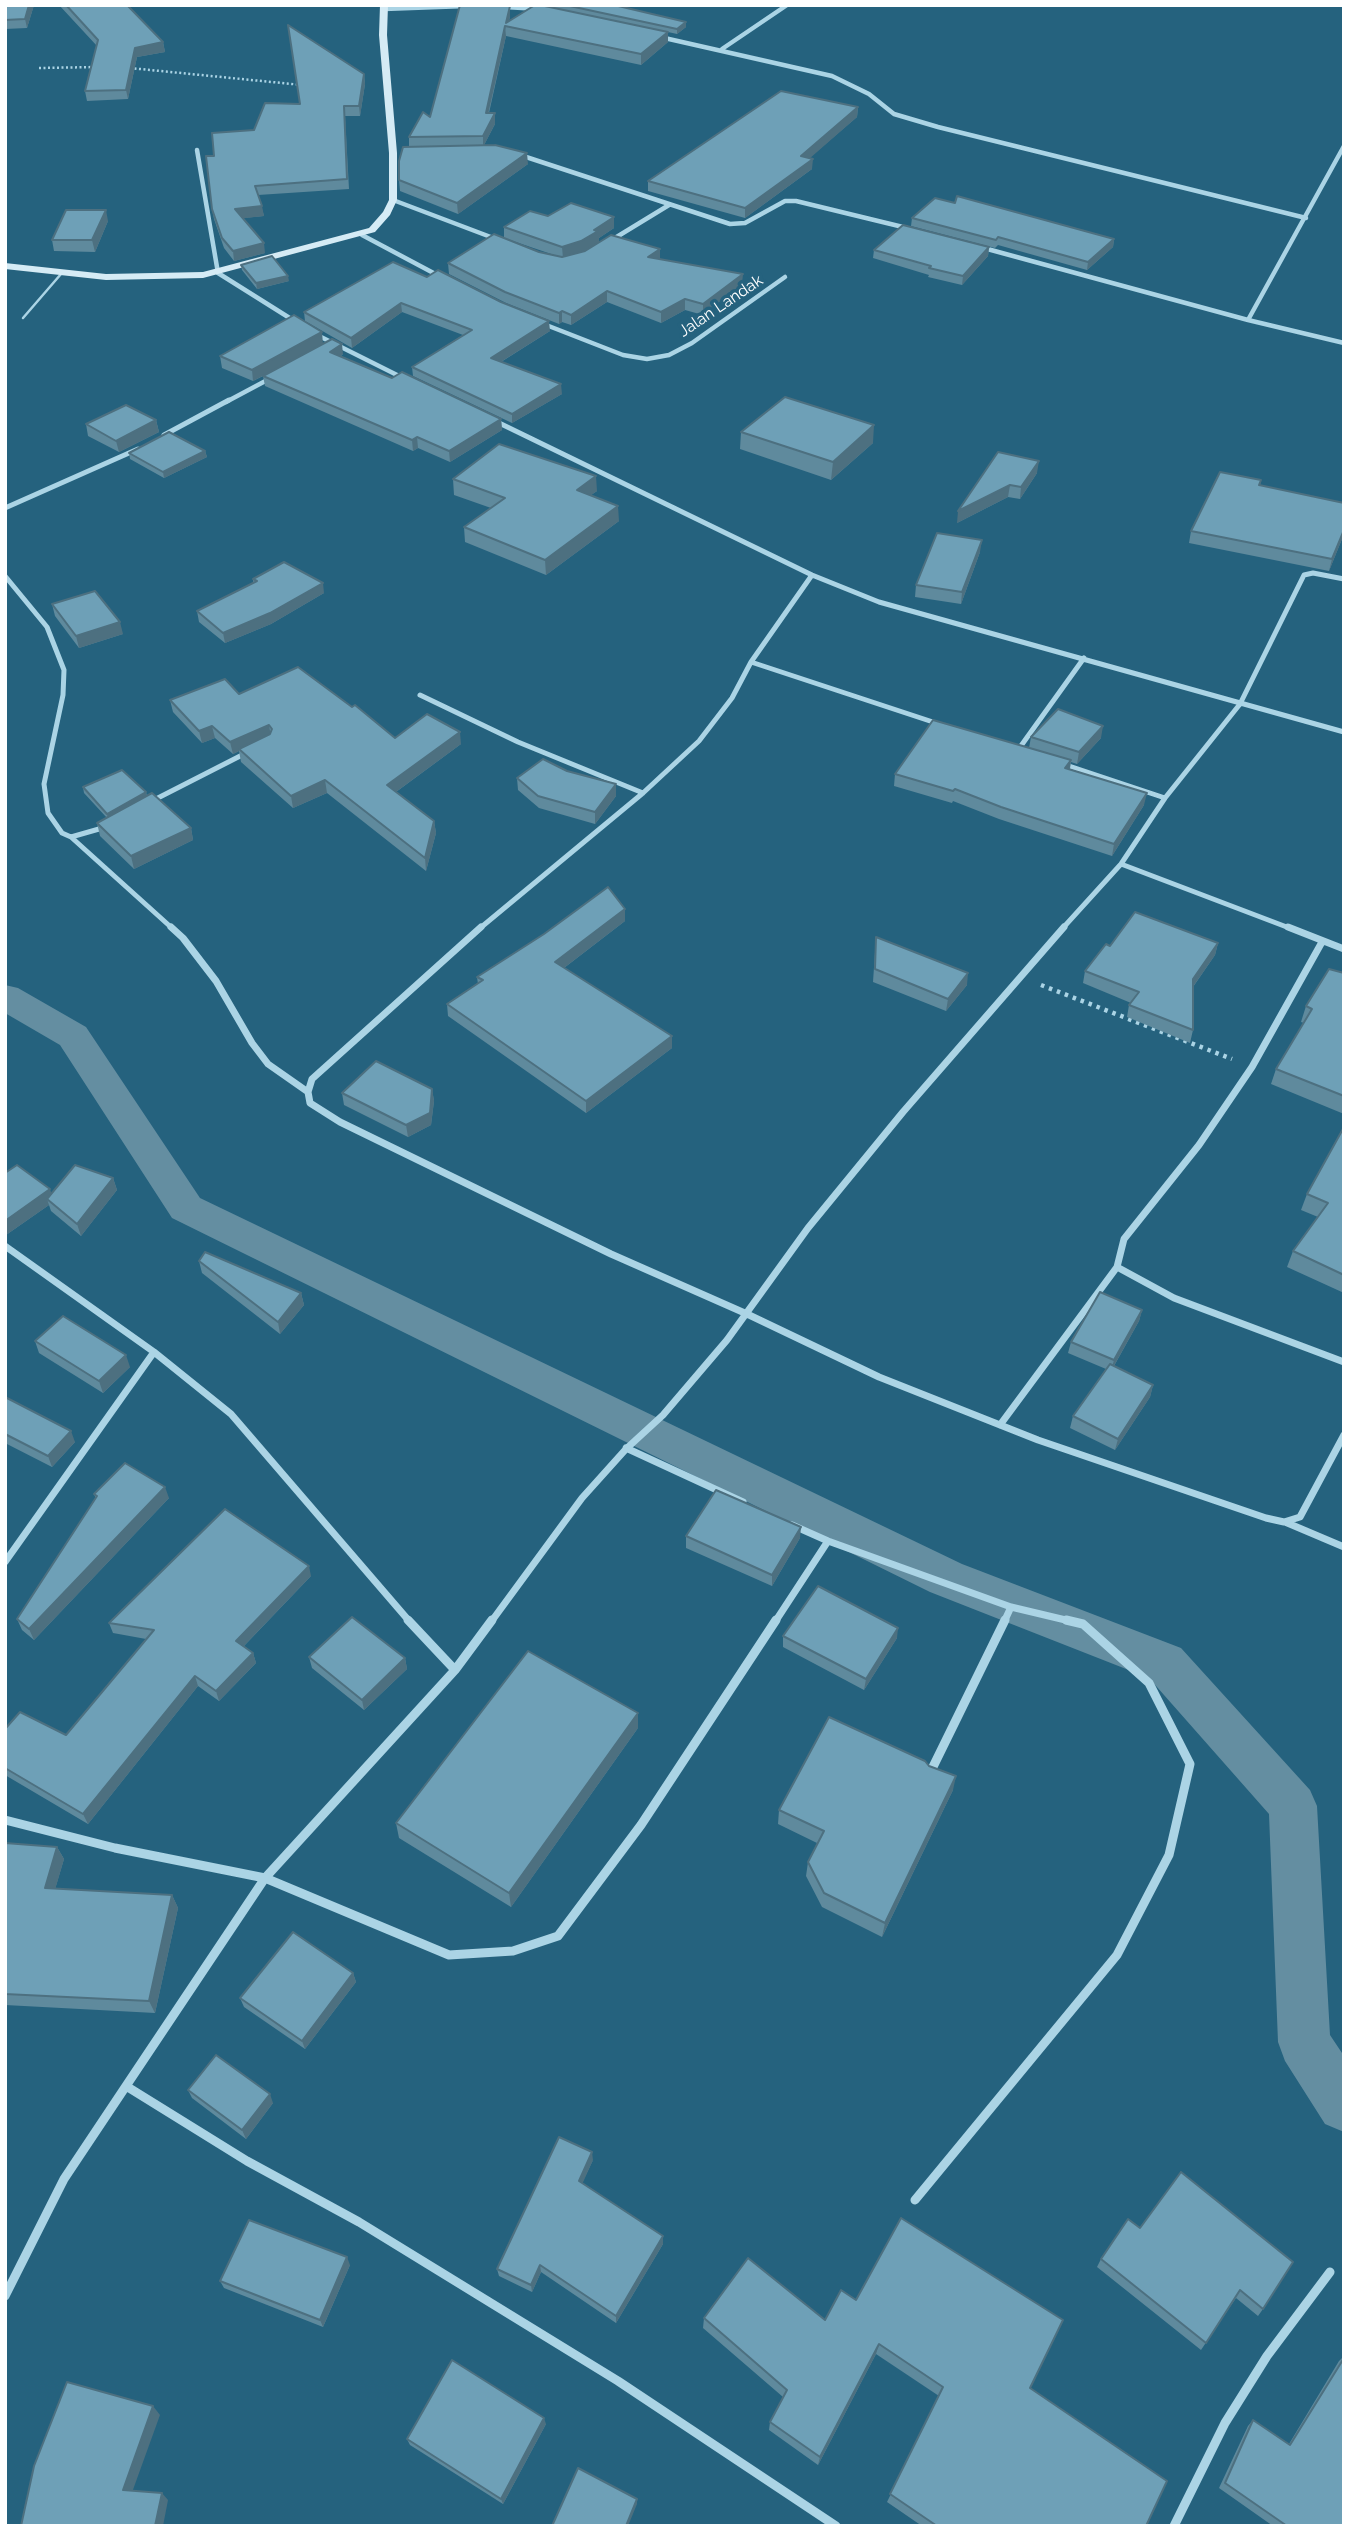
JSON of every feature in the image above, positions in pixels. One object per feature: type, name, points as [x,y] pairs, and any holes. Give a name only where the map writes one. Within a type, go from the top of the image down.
[{"type":"street","points":[[722,49],[787,5]]},
{"type":"street","points":[[5,266],[61,274],[148,278],[218,273],[362,235],[380,223],[393,200],[393,153],[384,7],[470,6]]},
{"type":"street","points":[[481,6],[521,6],[547,11]]},
{"type":"street","points":[[656,36],[832,76],[869,94],[894,114],[913,120],[1168,186],[1306,218]]},
{"type":"street","points":[[1248,320],[1344,146]]},
{"type":"street","points":[[197,150],[218,273],[299,324]]},
{"type":"street","points":[[393,153],[407,152]]},
{"type":"street","points":[[515,154],[669,205],[740,224],[785,201],[796,201],[912,230]]},
{"type":"street","points":[[393,200],[499,240]]},
{"type":"street","points":[[605,243],[669,205]]},
{"type":"street","points":[[362,235],[449,281]]},
{"type":"street","points":[[975,245],[1248,320],[1344,343]]},
{"type":"street","name":"Jalan Landak","points":[[539,322],[623,355],[647,359],[669,355],[692,343],[785,278]]},
{"type":"street","points":[[310,331],[407,380]]},
{"type":"street","points":[[323,349],[332,344]]},
{"type":"street","points":[[156,439],[272,377]]},
{"type":"street","points":[[492,420],[812,575],[879,602],[1344,732]]},
{"type":"street","points":[[5,508],[144,446]]},
{"type":"street","points":[[5,2296],[64,2179],[265,1878],[455,1670],[582,1498],[626,1448],[663,1415],[727,1340],[808,1228],[1019,977],[1121,864],[1165,798],[1240,704],[1304,575],[1313,573],[1344,579]]},
{"type":"street","points":[[812,575],[751,662],[732,698],[699,741],[643,793],[437,966],[331,1061],[312,1079],[308,1092],[310,1103],[340,1122],[611,1254],[747,1314],[879,1377],[1000,1425],[1203,1497],[1284,1522],[1344,1547]]},
{"type":"street","points":[[5,576],[47,626],[64,670],[63,695],[44,784],[48,813],[62,833],[71,837],[183,938],[216,981],[268,1064],[308,1092]]},
{"type":"street","points":[[1016,750],[1084,658]]},
{"type":"street","points":[[751,662],[948,727]]},
{"type":"street","points":[[419,695],[518,742],[643,793]]},
{"type":"street","points":[[1005,746],[1029,754]]},
{"type":"street","points":[[146,805],[258,747]]},
{"type":"street","points":[[1054,762],[1165,798]]},
{"type":"street","points":[[71,837],[101,830],[112,823]]},
{"type":"street","points":[[1121,864],[1344,949]]},
{"type":"street","points":[[1000,1425],[1117,1267],[1124,1239],[1199,1144],[1252,1067],[1322,942]]},
{"type":"street","points":[[5,1246],[155,1352],[231,1414],[373,1582],[455,1670]]},
{"type":"street","points":[[1117,1267],[1174,1298],[1344,1362]]},
{"type":"street","points":[[5,1562],[155,1352]]},
{"type":"street","points":[[1284,1522],[1300,1517],[1344,1435]]},
{"type":"street","points":[[626,1448],[752,1506]]},
{"type":"street","points":[[777,1518],[828,1541],[1010,1607],[1083,1624],[1149,1683],[1190,1764],[1169,1855],[1117,1955],[915,2200]]},
{"type":"street","points":[[5,1820],[115,1847],[265,1878],[449,1955],[513,1951],[558,1936],[641,1825],[828,1541]]},
{"type":"street","points":[[929,1774],[1010,1607]]},
{"type":"street","points":[[126,2086],[247,2161],[359,2222],[618,2381],[836,2526]]},
{"type":"street","points":[[1174,2526],[1225,2423],[1267,2356],[1330,2272]]},
{"type":"lane","points":[[23,318],[61,274]]},
{"type":"path","points":[[39,68],[107,68]]},
{"type":"path","points":[[120,68],[148,68],[306,85]]},
{"type":"path","points":[[1019,977],[1252,1067]]},
{"type":"building","points":[[5,5],[29,5],[25,19],[5,20]]},
{"type":"building","points":[[66,5],[127,5],[163,42],[135,48],[126,90],[85,91],[98,40]]},
{"type":"building","points":[[460,5],[510,6],[506,23],[535,5],[540,5],[668,32],[641,54],[505,26],[486,113],[495,113],[483,136],[409,137],[423,112],[430,117]]},
{"type":"building","points":[[565,5],[614,5],[686,22],[677,29]]},
{"type":"building","points":[[288,25],[364,74],[359,106],[344,106],[347,179],[255,186],[262,206],[235,209],[264,243],[233,251],[222,238],[212,209],[206,156],[214,156],[212,133],[254,130],[265,103],[300,104]]},
{"type":"building","points":[[781,91],[858,107],[801,156],[813,159],[745,208],[648,181]]},
{"type":"building","points":[[495,145],[527,153],[457,203],[399,180],[399,161],[403,147]]},
{"type":"building","points":[[957,196],[1114,239],[1088,262],[998,237],[996,240],[912,218],[935,198],[955,203]]},
{"type":"building","points":[[571,203],[614,217],[581,241],[562,247],[504,227],[530,211],[548,216]]},
{"type":"building","points":[[66,210],[106,210],[92,240],[52,240]]},
{"type":"building","points":[[903,225],[989,247],[963,276],[874,250]]},
{"type":"building","points":[[494,234],[539,252],[562,257],[585,251],[611,235],[660,249],[648,257],[743,274],[703,304],[685,299],[661,312],[607,291],[571,315],[505,292],[448,263]]},
{"type":"building","points":[[272,256],[288,276],[256,283],[241,265]]},
{"type":"building","points":[[393,262],[427,277],[438,270],[501,302],[549,321],[491,358],[561,384],[512,414],[412,367],[472,330],[401,303],[351,338],[304,312]]},
{"type":"building","points":[[294,315],[322,332],[252,370],[220,356]]},
{"type":"building","points":[[332,339],[342,344],[330,352],[392,378],[402,372],[501,419],[449,451],[417,437],[412,440],[263,376]]},
{"type":"building","points":[[785,397],[874,425],[833,462],[741,432]]},
{"type":"building","points":[[126,405],[156,420],[116,441],[86,424]]},
{"type":"building","points":[[169,432],[205,451],[163,472],[129,453]]},
{"type":"building","points":[[499,444],[596,476],[577,490],[618,506],[545,560],[464,527],[505,498],[453,479]]},
{"type":"building","points":[[998,452],[1039,461],[1021,487],[1010,485],[958,511]]},
{"type":"building","points":[[1220,472],[1261,480],[1259,485],[1344,503],[1344,530],[1332,559],[1191,531]]},
{"type":"building","points":[[937,533],[982,540],[962,592],[916,585]]},
{"type":"building","points":[[284,562],[323,583],[270,613],[223,633],[197,611],[257,581],[253,579]]},
{"type":"building","points":[[95,591],[120,622],[76,636],[52,604]]},
{"type":"building","points":[[298,667],[352,707],[355,705],[395,738],[427,714],[460,732],[387,785],[434,821],[425,858],[325,780],[291,796],[239,749],[270,734],[272,729],[269,725],[230,742],[212,726],[199,731],[170,700],[225,679],[239,694]]},
{"type":"building","points":[[1058,709],[1103,726],[1079,752],[1031,737]]},
{"type":"building","points":[[933,720],[1071,760],[1065,768],[1147,793],[1114,844],[955,789],[953,791],[895,774]]},
{"type":"building","points":[[543,759],[567,771],[616,784],[595,812],[538,796],[517,778]]},
{"type":"building","points":[[122,770],[146,792],[107,814],[83,787]]},
{"type":"building","points":[[152,793],[191,828],[131,856],[97,823]]},
{"type":"building","points":[[608,887],[625,909],[555,962],[672,1036],[586,1101],[447,1004],[483,980],[477,977],[544,934]]},
{"type":"building","points":[[1135,912],[1218,943],[1193,979],[1193,1030],[1129,1005],[1139,992],[1085,971],[1106,944],[1110,946]]},
{"type":"building","points":[[876,937],[968,973],[948,999],[875,969]]},
{"type":"building","points":[[1329,969],[1344,973],[1344,1096],[1276,1069],[1312,1009],[1306,1006]]},
{"type":"building","points":[[376,1061],[432,1089],[430,1113],[406,1125],[342,1093]]},
{"type":"building","points":[[1344,1127],[1344,1275],[1293,1251],[1328,1203],[1307,1194]]},
{"type":"building","points":[[17,1165],[50,1189],[5,1221],[5,1173]]},
{"type":"building","points":[[75,1165],[113,1178],[77,1224],[47,1199]]},
{"type":"building","points":[[205,1252],[301,1293],[278,1322],[199,1261]]},
{"type":"building","points":[[1100,1292],[1142,1310],[1114,1360],[1071,1342]]},
{"type":"building","points":[[63,1316],[126,1355],[99,1381],[35,1341]]},
{"type":"building","points":[[1110,1364],[1153,1385],[1118,1439],[1073,1416]]},
{"type":"building","points":[[5,1397],[71,1431],[48,1456],[5,1434]]},
{"type":"building","points":[[125,1463],[165,1487],[29,1629],[17,1619],[97,1496],[94,1494]]},
{"type":"building","points":[[716,1490],[801,1527],[772,1575],[686,1536]]},
{"type":"building","points":[[225,1509],[309,1566],[236,1641],[253,1653],[216,1691],[195,1676],[83,1814],[5,1768],[5,1729],[20,1712],[66,1735],[154,1630],[109,1623]]},
{"type":"building","points":[[818,1586],[898,1628],[866,1679],[783,1636]]},
{"type":"building","points":[[352,1617],[405,1658],[362,1700],[309,1657]]},
{"type":"building","points":[[528,1651],[638,1713],[509,1893],[396,1823]]},
{"type":"building","points":[[829,1717],[925,1761],[929,1766],[956,1776],[885,1923],[824,1893],[808,1862],[824,1831],[779,1810]]},
{"type":"building","points":[[5,1843],[57,1847],[45,1888],[172,1895],[149,2001],[5,1994]]},
{"type":"building","points":[[293,1932],[353,1973],[302,2041],[240,1998]]},
{"type":"building","points":[[216,2055],[270,2094],[242,2130],[188,2090]]},
{"type":"building","points":[[559,2137],[592,2152],[579,2181],[663,2236],[616,2316],[540,2265],[531,2285],[497,2269]]},
{"type":"building","points":[[1181,2172],[1293,2262],[1263,2309],[1240,2290],[1206,2343],[1101,2259],[1128,2219],[1140,2228]]},
{"type":"building","points":[[901,2218],[1063,2320],[1030,2388],[1167,2481],[1146,2526],[937,2526],[890,2494],[943,2387],[879,2344],[820,2457],[770,2422],[787,2390],[704,2318],[748,2258],[825,2320],[841,2290],[856,2300]]},
{"type":"building","points":[[249,2220],[347,2257],[320,2320],[220,2281]]},
{"type":"building","points":[[1344,2358],[1344,2526],[1287,2526],[1225,2483],[1253,2420],[1290,2445]]},
{"type":"building","points":[[452,2360],[544,2418],[501,2499],[407,2439]]},
{"type":"building","points":[[67,2382],[153,2406],[123,2490],[162,2493],[155,2526],[21,2526],[34,2466]]},
{"type":"building","points":[[578,2468],[637,2499],[626,2526],[552,2526]]},
{"type":"waterway","points":[[5,997],[73,1036],[186,1208],[946,1578],[1165,1663],[1293,1806],[1304,2042],[1344,2105]]}]
